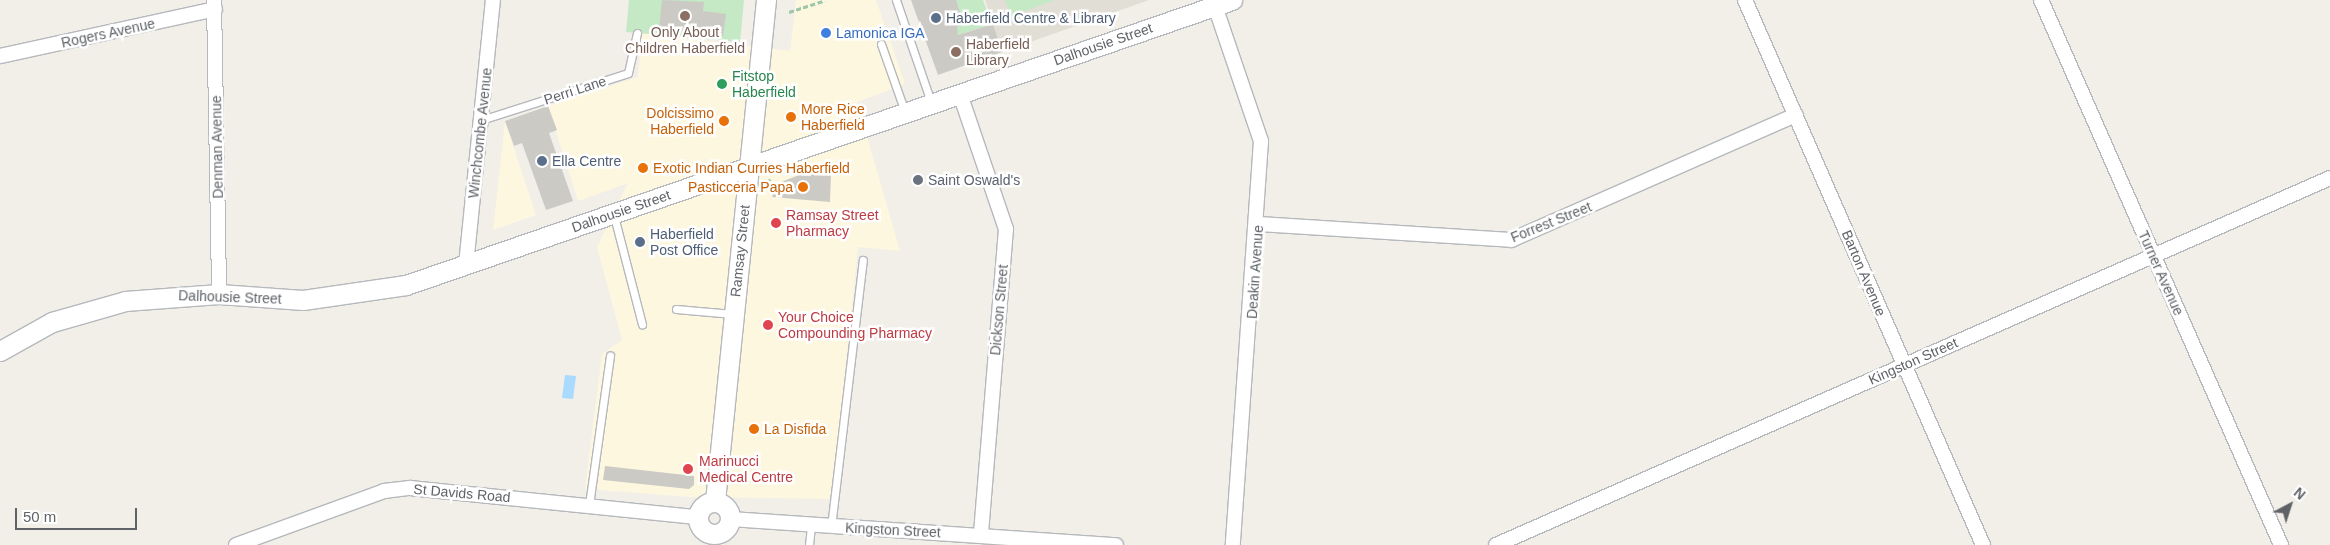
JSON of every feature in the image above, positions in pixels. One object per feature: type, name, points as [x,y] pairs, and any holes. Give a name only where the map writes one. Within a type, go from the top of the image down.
[{"type":"street","name":"Winchcombe Avenue","points":[[466,265],[493,0]]},
{"type":"street","name":"Ramsay Street","points":[[715,501],[766,0]]},
{"type":"street","name":"Barton Avenue","points":[[1745,0],[1983,545]]},
{"type":"street","name":"Turner Avenue","points":[[2041,0],[2281,545]]},
{"type":"street","name":"Dalhousie Street","points":[[0,351],[52,322],[87,310],[171,295],[219,294],[274,299],[332,298],[406,285],[1223,3]]},
{"type":"street","name":"Deakin Avenue","points":[[1223,3],[1261,141],[1258,224],[1233,545]]},
{"type":"street","name":"Rogers Avenue","points":[[0,56],[215,5]]},
{"type":"street","name":"Denman Avenue","points":[[215,5],[219,294]]},
{"type":"street","name":"Dickson Street","points":[[960,94],[1006,229],[981,534]]},
{"type":"street","name":"Forrest Street","points":[[1258,224],[1511,240],[1796,115]]},
{"type":"street","name":"Kingston Street","points":[[1496,545],[2330,178]]},
{"type":"street","name":"St Davids Road","points":[[236,545],[384,491],[410,488],[697,517]]},
{"type":"street","points":[[715,501],[726,507],[730,519],[724,530],[711,540],[701,528],[697,517],[705,504],[715,501]]},
{"type":"street","name":"Kingston Street","points":[[730,519],[831,527],[981,534],[1116,545]]},
{"type":"lane","points":[[896,0],[931,103]]},
{"type":"lane","name":"Perri Lane","points":[[481,120],[628,73],[637,33]]},
{"type":"lane","points":[[881,44],[905,112]]},
{"type":"lane","points":[[613,214],[642,324]]},
{"type":"lane","points":[[831,527],[863,260]]},
{"type":"lane","points":[[676,309],[734,314]]},
{"type":"lane","points":[[589,505],[610,356]]},
{"type":"lane","points":[[809,545],[811,525]]},
{"type":"path","points":[[789,12],[825,0]]},
{"type":"path","points":[[766,187],[770,179]]},
{"type":"shaded area","points":[[796,0],[876,0],[905,84],[857,102],[900,251],[858,247],[832,499],[691,497],[585,489],[602,354],[622,340],[597,247],[628,183],[578,201],[548,106],[638,77],[642,33],[790,51]]},
{"type":"shaded area","points":[[985,0],[1149,0],[1002,52]]},
{"type":"shaded area","points":[[505,121],[536,215],[493,230]]},
{"type":"green space","name":"Only About Children Haberfield","points":[[629,0],[744,0],[740,42],[626,32]]},
{"type":"green space","points":[[957,0],[983,0],[992,24],[958,35],[947,3]]},
{"type":"green space","points":[[1005,0],[1055,0],[1011,16]]},
{"type":"water","points":[[565,375],[576,376],[573,399],[562,398]]},
{"type":"building","points":[[662,0],[704,2],[703,11],[726,14],[723,36],[659,29]]},
{"type":"building","points":[[911,0],[956,0],[963,23],[957,27],[958,35],[993,24],[1002,52],[938,75]]},
{"type":"building","points":[[548,106],[557,130],[549,133],[573,201],[546,210],[522,143],[514,146],[505,121]]},
{"type":"building","points":[[811,173],[831,175],[830,202],[772,197],[776,184],[799,175],[811,176]]},
{"type":"building","points":[[605,466],[694,476],[694,485],[689,489],[603,480]]},
{"type":"place","name":"Only About Children Haberfield","points":[[685,16]]},
{"type":"place","name":"Haberfield Centre & Library","points":[[936,18]]},
{"type":"place","name":"Lamonica IGA","points":[[826,33]]},
{"type":"place","name":"Haberfield Library","points":[[956,52]]},
{"type":"place","name":"Fitstop Haberfield","points":[[722,84]]},
{"type":"place","name":"More Rice Haberfield","points":[[791,117]]},
{"type":"place","name":"Dolcissimo Haberfield","points":[[724,121]]},
{"type":"place","name":"Ella Centre","points":[[542,161]]},
{"type":"place","name":"Exotic Indian Curries Haberfield","points":[[643,168]]},
{"type":"place","name":"Saint Oswald's","points":[[918,180]]},
{"type":"place","name":"Pasticceria Papa","points":[[803,187]]},
{"type":"place","name":"Ramsay Street Pharmacy","points":[[776,223]]},
{"type":"place","name":"Haberfield Post Office","points":[[640,242]]},
{"type":"place","name":"Your Choice Compounding Pharmacy","points":[[768,325]]},
{"type":"place","name":"La Disfida","points":[[754,429]]},
{"type":"place","name":"Marinucci Medical Centre","points":[[688,469]]}]
